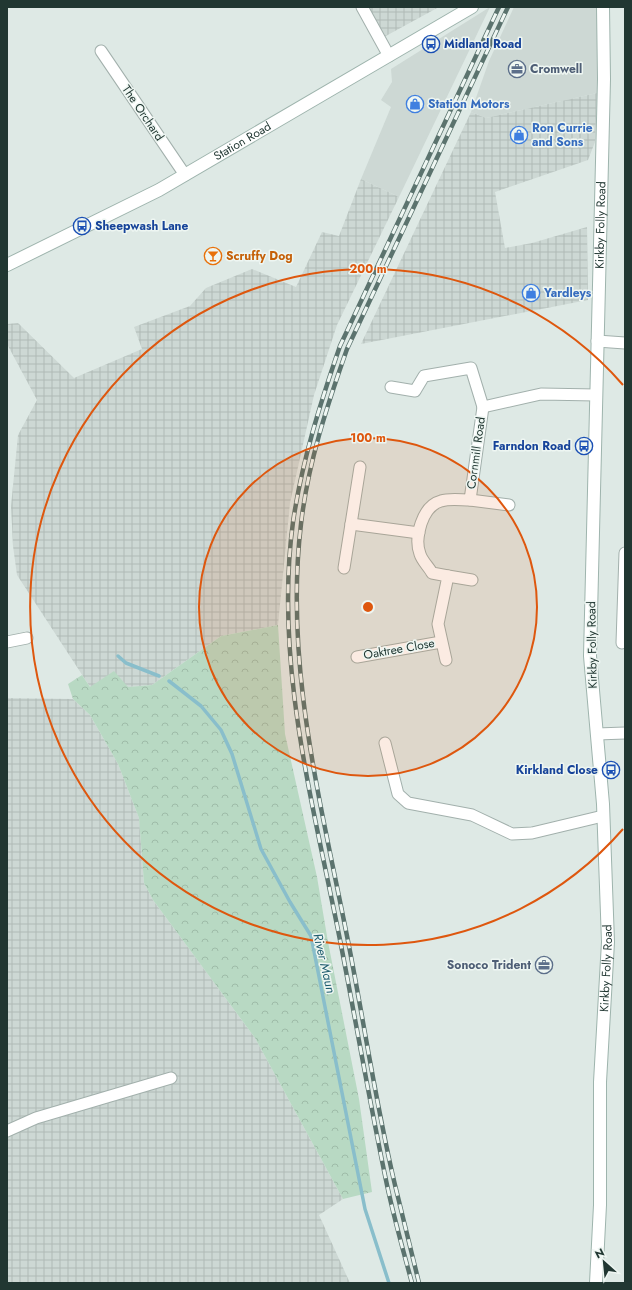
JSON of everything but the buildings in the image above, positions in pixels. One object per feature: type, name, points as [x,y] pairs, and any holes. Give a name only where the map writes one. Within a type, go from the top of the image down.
[{"type":"main road","name":"Station Road","points":[[7,265],[146,197],[472,7]]},
{"type":"main road","name":"Kirkby Folly Road","points":[[596,1283],[600,1205],[600,1082],[608,942],[603,816],[590,656],[604,78],[603,7]]},
{"type":"street","points":[[362,7],[389,56]]},
{"type":"street","name":"The Orchard","points":[[101,51],[185,175]]},
{"type":"street","points":[[597,341],[625,343]]},
{"type":"street","name":"Cornmill Road","points":[[391,387],[415,391],[424,376],[471,368],[483,406],[470,500]]},
{"type":"street","name":"Cornmill Road","points":[[483,406],[541,394],[596,395]]},
{"type":"street","points":[[344,568],[360,467]]},
{"type":"street","name":"Cornmill Road","points":[[472,580],[432,573],[420,554],[420,533],[423,516],[433,505],[442,501],[470,500],[509,505]]},
{"type":"street","points":[[351,524],[420,533]]},
{"type":"street","points":[[622,643],[625,553]]},
{"type":"street","points":[[446,660],[438,624],[448,576]]},
{"type":"street","points":[[7,642],[27,638]]},
{"type":"street","name":"Oaktree Close","points":[[357,657],[441,642]]},
{"type":"street","points":[[597,734],[625,733]]},
{"type":"street","points":[[385,743],[398,794],[408,803],[472,816],[512,834],[532,833],[603,816]]},
{"type":"street","points":[[7,1131],[36,1118],[170,1078]]},
{"type":"shaded area","points":[[369,7],[439,7],[384,37]]},
{"type":"shaded area","name":"Station Motors","points":[[490,7],[399,197],[361,179],[391,107],[381,100],[392,82],[391,69]]},
{"type":"shaded area","points":[[514,7],[597,7],[597,93],[486,118],[471,112],[489,61]]},
{"type":"shaded area","points":[[597,93],[595,142],[588,160],[495,192],[505,248],[532,243],[587,227],[588,300],[361,344],[471,112],[486,118]]},
{"type":"shaded area","points":[[361,179],[399,197],[337,325],[314,395],[290,503],[278,625],[221,636],[152,685],[128,687],[90,687],[17,575],[13,546],[11,506],[18,435],[37,400],[7,344],[7,324],[18,323],[74,378],[142,349],[134,327],[190,306],[206,288],[252,269],[296,287],[322,232],[339,236]]},
{"type":"shaded area","points":[[7,698],[73,699],[90,715],[118,764],[139,818],[144,883],[153,900],[255,1038],[343,1199],[319,1215],[350,1283],[7,1283]]},
{"type":"green space","points":[[278,625],[285,734],[317,877],[328,942],[359,1099],[372,1192],[343,1199],[255,1038],[153,900],[144,883],[139,818],[118,764],[90,715],[73,699],[68,684],[82,675],[90,687],[114,671],[128,687],[152,685],[221,636]]},
{"type":"waterway","name":"River Maun","points":[[118,656],[126,663],[159,676]]},
{"type":"waterway","name":"River Maun","points":[[169,681],[201,706],[221,730],[232,754],[261,849],[290,902],[311,936],[365,1209],[389,1283]]},
{"type":"railway","points":[[412,1283],[387,1185],[340,940],[308,784],[292,680],[288,575],[293,522],[301,477],[325,389],[340,346],[499,7]]},
{"type":"railway","points":[[419,1283],[382,1125],[308,734],[301,682],[297,629],[297,577],[301,524],[308,479],[319,435],[347,349],[508,7]]},
{"type":"place","name":"Midland Road","points":[[431,44]]},
{"type":"place","name":"Cromwell","points":[[517,69]]},
{"type":"place","name":"Station Motors","points":[[415,104]]},
{"type":"place","name":"Ron Currie and Sons","points":[[519,135]]},
{"type":"place","name":"Sheepwash Lane","points":[[82,226]]},
{"type":"place","name":"Scruffy Dog","points":[[213,256]]},
{"type":"place","name":"Yardleys","points":[[531,293]]},
{"type":"place","name":"Farndon Road","points":[[584,446]]},
{"type":"place","name":"Kirkland Close","points":[[611,770]]},
{"type":"place","name":"Sonoco Trident","points":[[544,965]]}]
